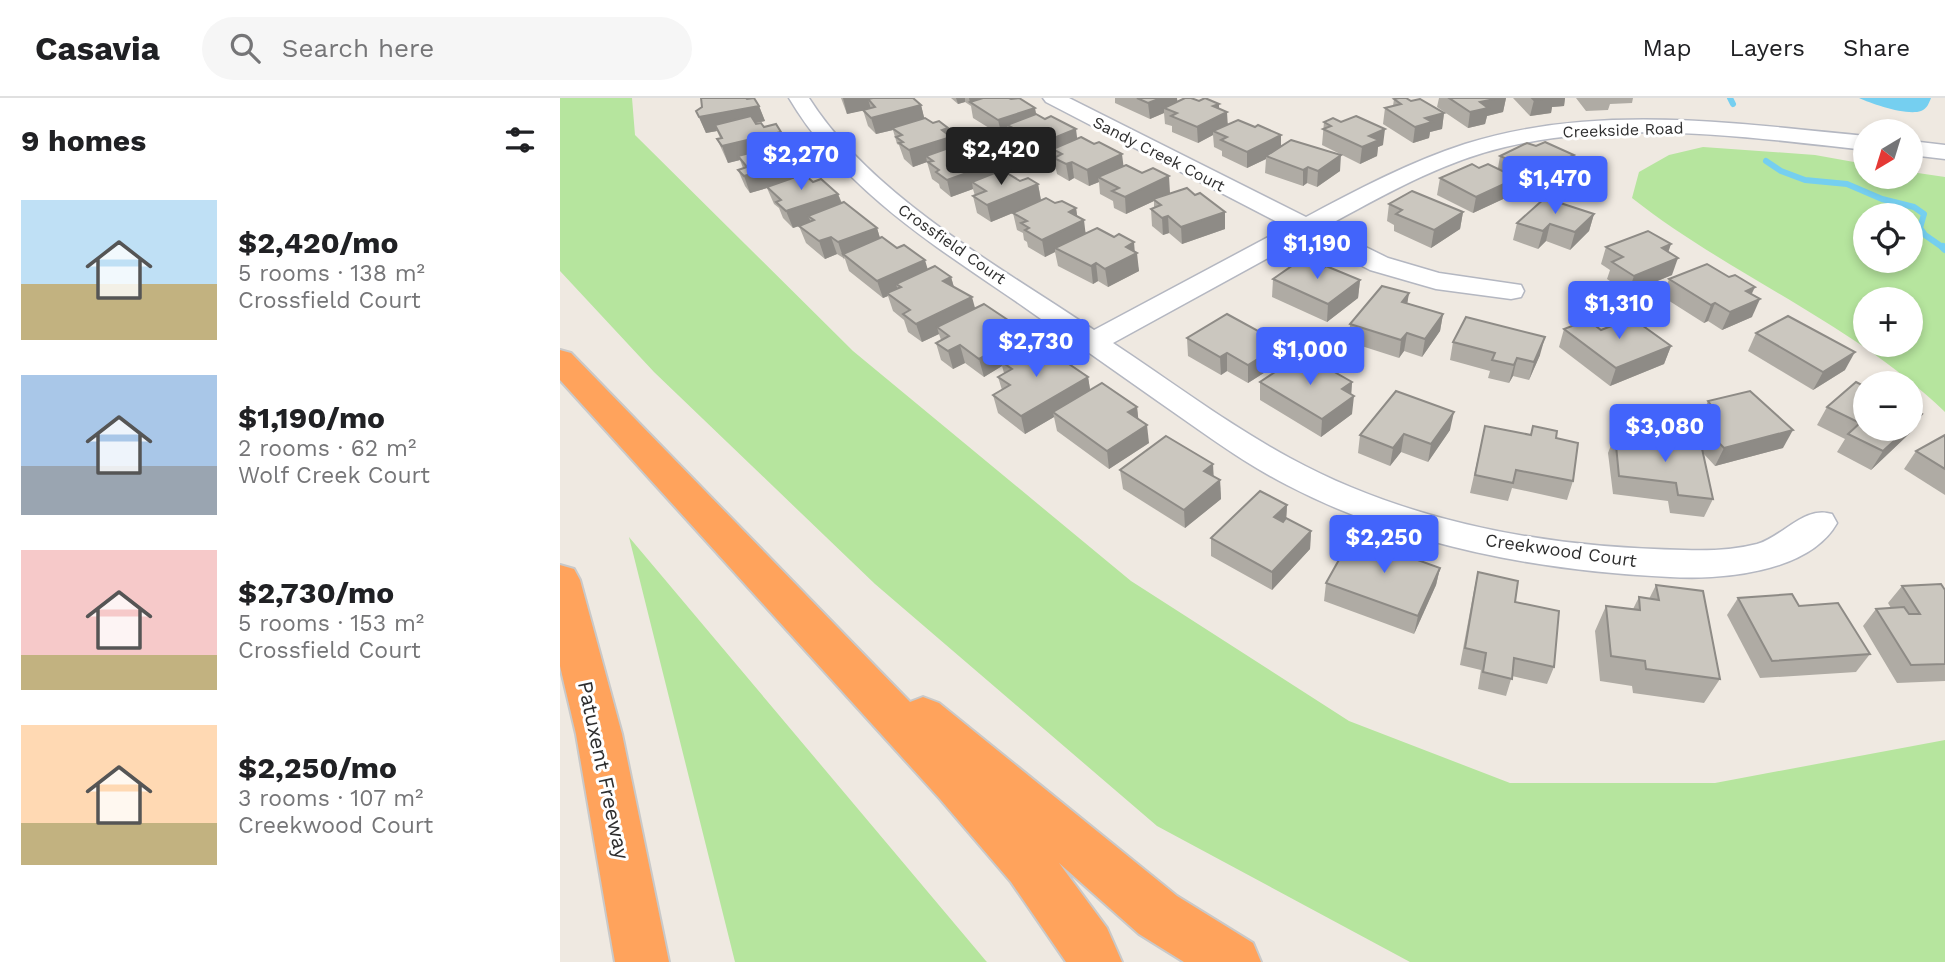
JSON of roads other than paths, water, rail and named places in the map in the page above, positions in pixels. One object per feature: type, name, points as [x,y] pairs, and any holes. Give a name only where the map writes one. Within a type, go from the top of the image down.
[{"type":"highway","points":[[560,360],[957,784],[1029,865],[1088,947],[1095,962]]},
{"type":"highway","name":"Patuxent Freeway","points":[[560,580],[599,734],[642,962]]},
{"type":"highway","points":[[782,598],[1158,915],[1234,962]]},
{"type":"street","name":"Crossfield Court","points":[[799,98],[825,138],[877,190],[912,218],[1093,342]]},
{"type":"street","name":"Sandy Creek Court","points":[[1053,98],[1379,264],[1436,281],[1511,290]]},
{"type":"street","name":"Creekside Road","points":[[1093,342],[1398,178],[1460,152],[1504,140],[1595,128],[1682,126],[1853,142]]},
{"type":"street","points":[[1923,149],[1945,152]]},
{"type":"street","name":"Creekwood Court","points":[[1093,342],[1252,451],[1320,488],[1383,513],[1450,534],[1582,556],[1658,563],[1714,563],[1760,556],[1790,545],[1820,523]]},
{"type":"water","points":[[1859,98],[1931,98],[1925,109],[1907,112]]},
{"type":"waterway","points":[[1730,98],[1733,104]]},
{"type":"waterway","points":[[1766,161],[1781,171],[1805,180],[1847,184],[1882,199],[1914,207],[1924,214],[1920,228],[1925,235],[1945,249],[1943,247]]}]
